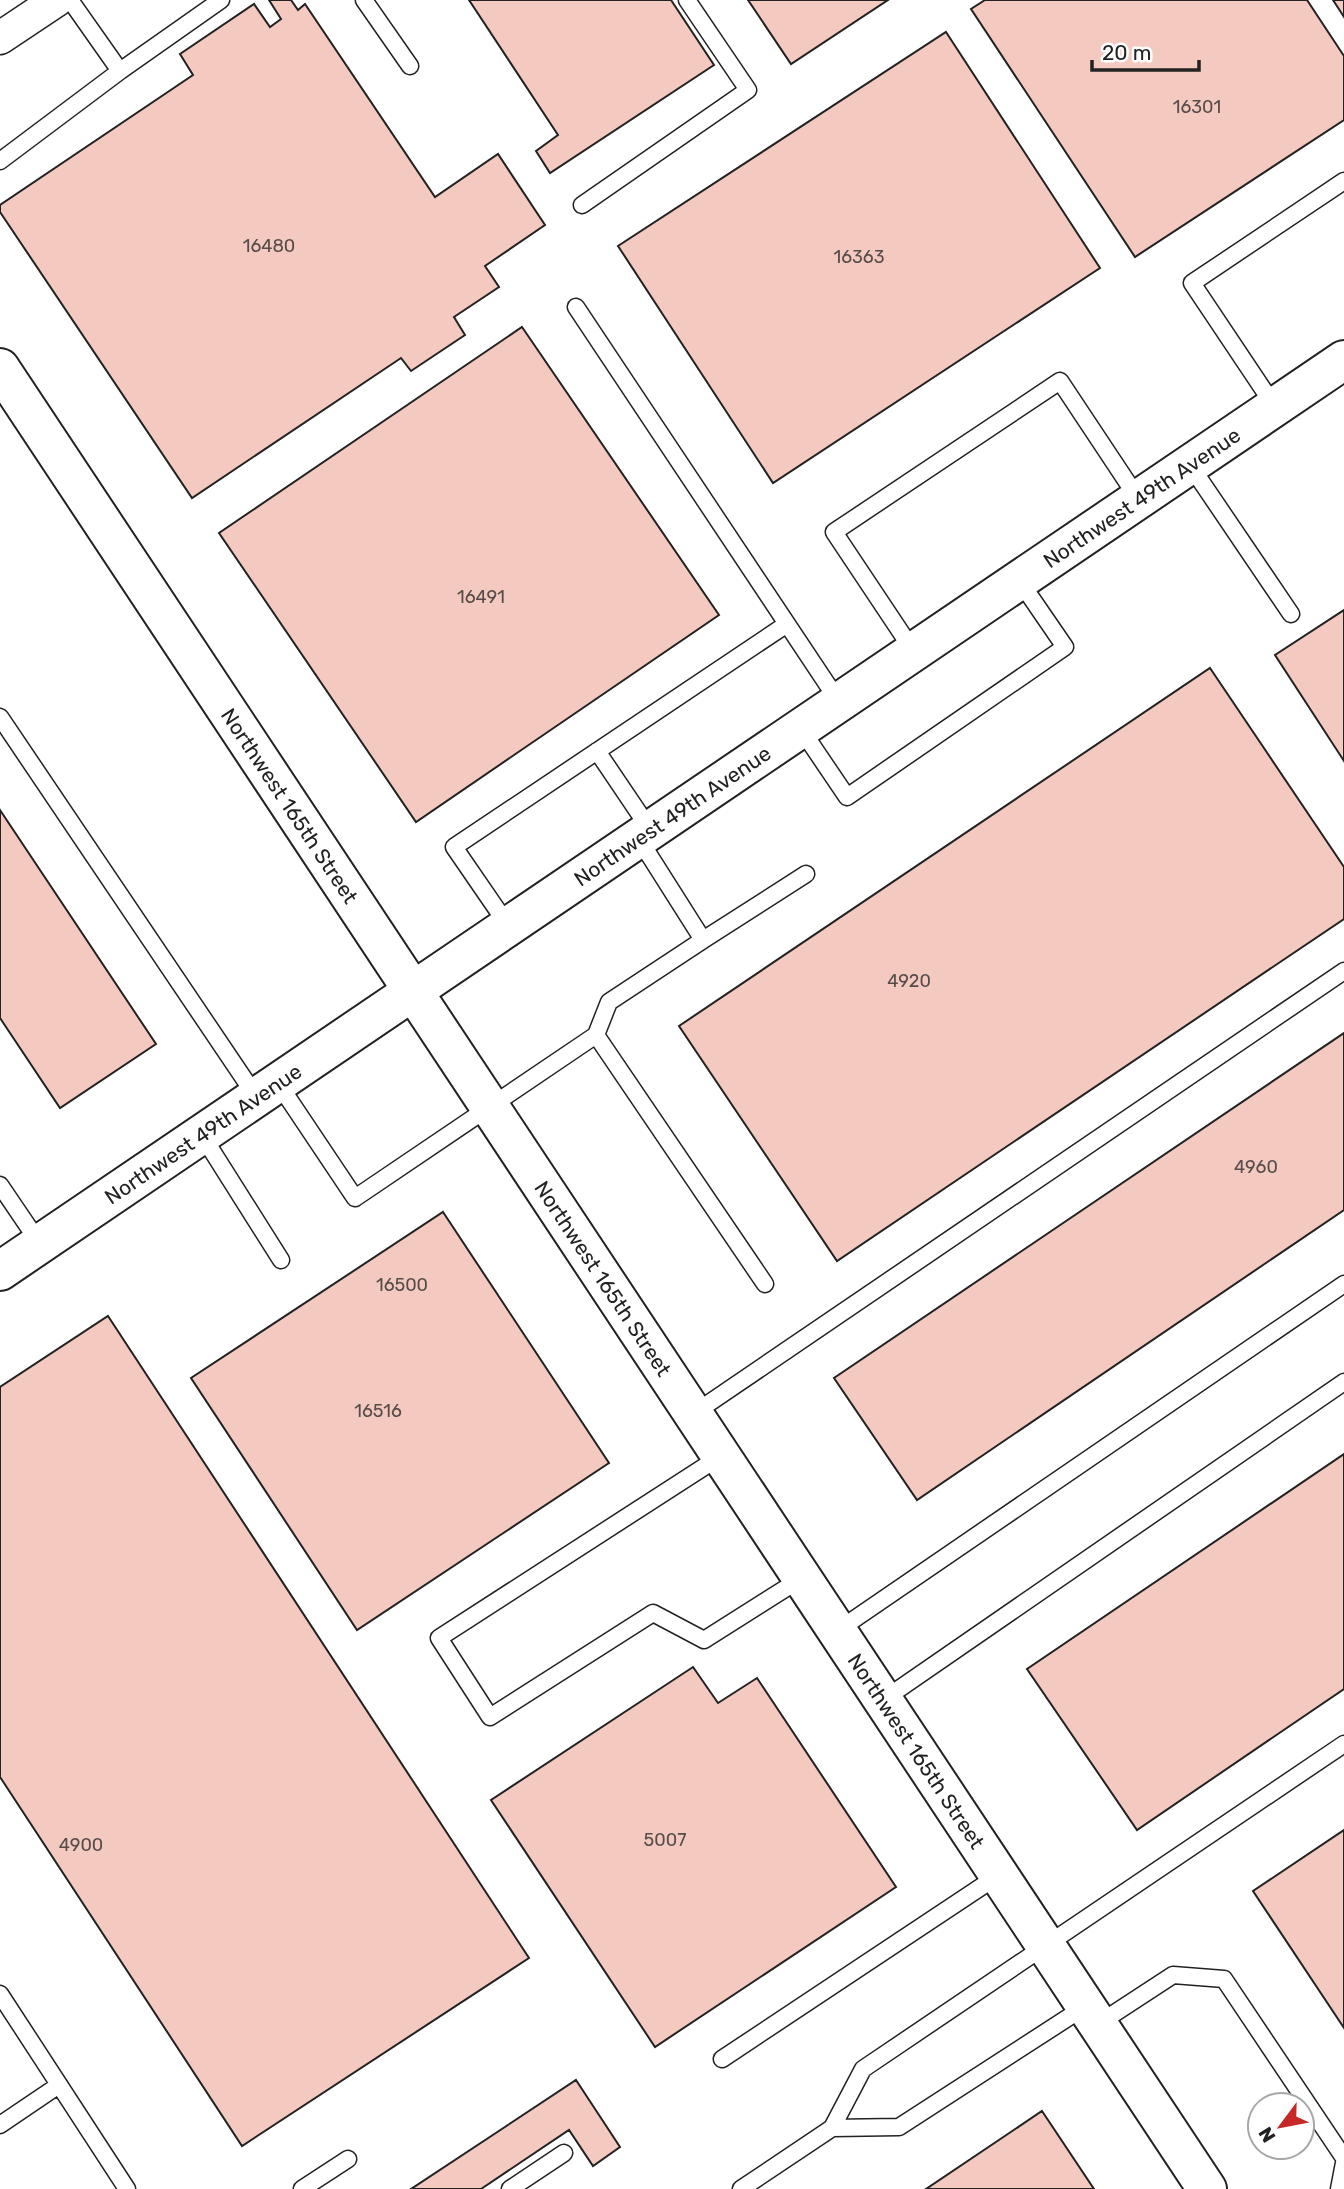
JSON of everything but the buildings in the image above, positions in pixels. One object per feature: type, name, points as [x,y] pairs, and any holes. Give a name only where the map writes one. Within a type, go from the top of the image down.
[{"type":"street","points":[[0,38],[57,0]]},
{"type":"street","name":"Northwest 49th Avenue","points":[[0,1271],[1344,360]]},
{"type":"street","name":"Northwest 165th Street","points":[[0,368],[1207,2189]]},
{"type":"lane","points":[[70,0],[120,71]]},
{"type":"lane","points":[[0,161],[221,0]]},
{"type":"lane","points":[[364,0],[410,66]]},
{"type":"lane","points":[[582,205],[748,90],[687,0]]},
{"type":"lane","points":[[1275,407],[1192,283],[1344,181]]},
{"type":"lane","points":[[576,307],[839,702]]},
{"type":"lane","points":[[914,652],[834,532],[1060,381],[1139,500]]},
{"type":"lane","points":[[1189,466],[1291,614]]},
{"type":"lane","points":[[801,729],[847,797],[1065,647],[1020,580]]},
{"type":"lane","points":[[509,927],[454,847],[787,624]]},
{"type":"lane","points":[[0,717],[267,1091],[355,1198],[596,1035],[609,1002],[806,874]]},
{"type":"lane","points":[[597,751],[703,940]]},
{"type":"lane","points":[[693,1414],[1344,971]]},
{"type":"lane","points":[[596,1035],[765,1284]]},
{"type":"lane","points":[[202,1135],[281,1260]]},
{"type":"lane","points":[[0,1185],[40,1244]]},
{"type":"lane","points":[[837,1631],[1344,1284]]},
{"type":"lane","points":[[883,1700],[1344,1382]]},
{"type":"lane","points":[[721,1456],[439,1638],[490,1717],[653,1613],[704,1640],[802,1578]]},
{"type":"lane","points":[[741,2189],[832,2128],[863,2069],[1344,1744]]},
{"type":"lane","points":[[722,2059],[999,1875]]},
{"type":"lane","points":[[832,2128],[899,2127],[1092,2015],[1173,1975],[1224,1979],[1344,2160],[1339,2189]]},
{"type":"lane","points":[[0,1994],[127,2189]]},
{"type":"lane","points":[[0,2125],[59,2085]]},
{"type":"lane","points":[[510,2189],[564,2153]]},
{"type":"lane","points":[[302,2189],[348,2159]]}]
